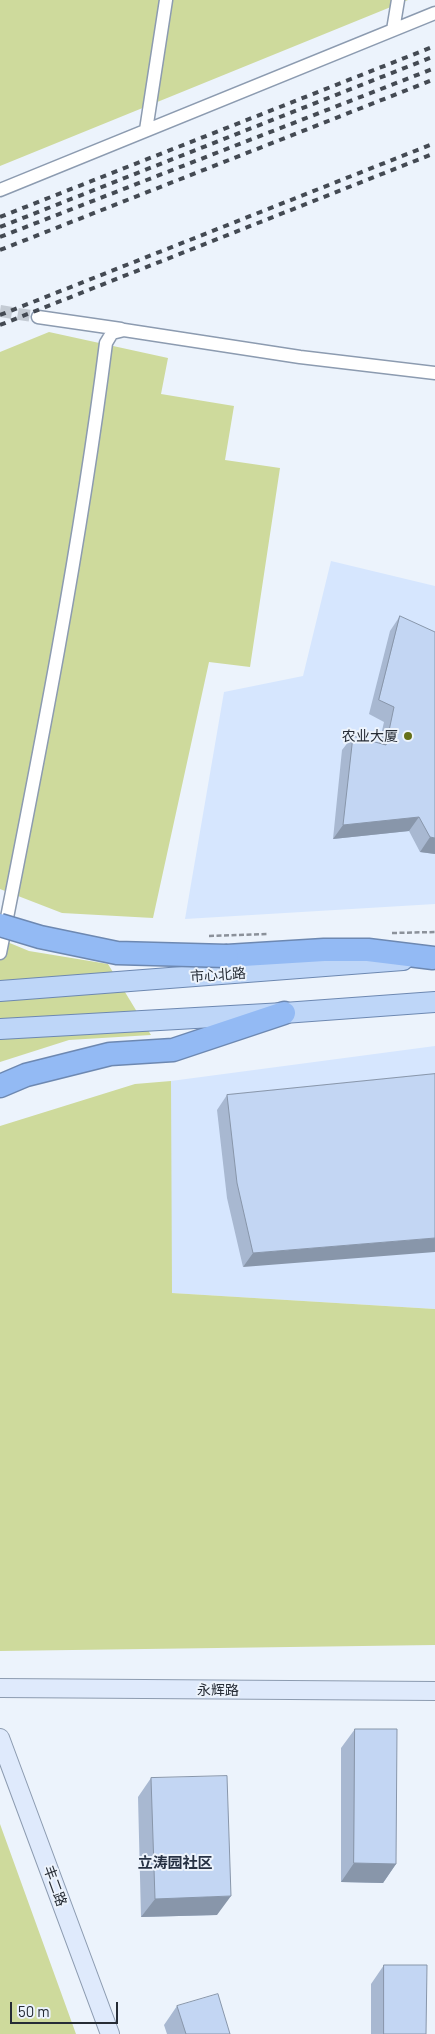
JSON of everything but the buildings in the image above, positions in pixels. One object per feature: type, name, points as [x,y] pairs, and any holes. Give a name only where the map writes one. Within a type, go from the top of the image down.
[{"type":"highway","points":[[0,925],[40,937],[117,953],[227,956],[324,950],[368,950],[434,958]]},
{"type":"highway","points":[[0,1086],[26,1075],[110,1054],[173,1050],[284,1013]]},
{"type":"main road","name":"市心北路","points":[[0,992],[434,958]]},
{"type":"main road","points":[[0,1029],[284,1013],[435,1002]]},
{"type":"street","points":[[146,130],[166,0]]},
{"type":"street","points":[[393,30],[398,0]]},
{"type":"street","points":[[0,190],[435,12]]},
{"type":"street","points":[[38,317],[300,357],[435,372]]},
{"type":"street","points":[[0,953],[56,666],[96,423],[106,343],[112,333],[124,330]]},
{"type":"street","name":"永辉路","points":[[0,1688],[435,1691]]},
{"type":"street","name":"丰二路","points":[[0,1738],[110,2034]]},
{"type":"path","points":[[383,933],[435,932]]},
{"type":"path","points":[[205,936],[271,934]]},
{"type":"shaded area","points":[[331,561],[435,586],[435,904],[185,919],[224,692],[303,676]]},
{"type":"shaded area","points":[[435,1046],[435,1309],[171,1293],[171,1081]]},
{"type":"green space","points":[[0,0],[408,0],[0,166]]},
{"type":"green space","points":[[49,332],[168,358],[161,394],[234,406],[225,460],[280,468],[250,667],[209,662],[153,918],[62,913],[0,889],[0,352]]},
{"type":"green space","points":[[0,939],[29,951],[108,964],[151,1035],[69,1040],[0,1062]]},
{"type":"green space","points":[[171,1081],[172,1293],[435,1309],[435,1645],[0,1651],[0,1126],[135,1084]]},
{"type":"green space","points":[[0,1824],[76,2034],[0,2034]]},
{"type":"tunnel","points":[[0,311],[38,317]]},
{"type":"railway","points":[[0,217],[435,46]]},
{"type":"railway","points":[[0,227],[435,56]]},
{"type":"railway","points":[[0,237],[435,68]]},
{"type":"railway","points":[[0,250],[435,79]]},
{"type":"railway","points":[[0,315],[435,143]]},
{"type":"railway","points":[[0,325],[435,153]]},
{"type":"place","name":"农业大厦","points":[[408,736]]},
{"type":"district","name":"立涛园社区","points":[[175,1863]]}]
